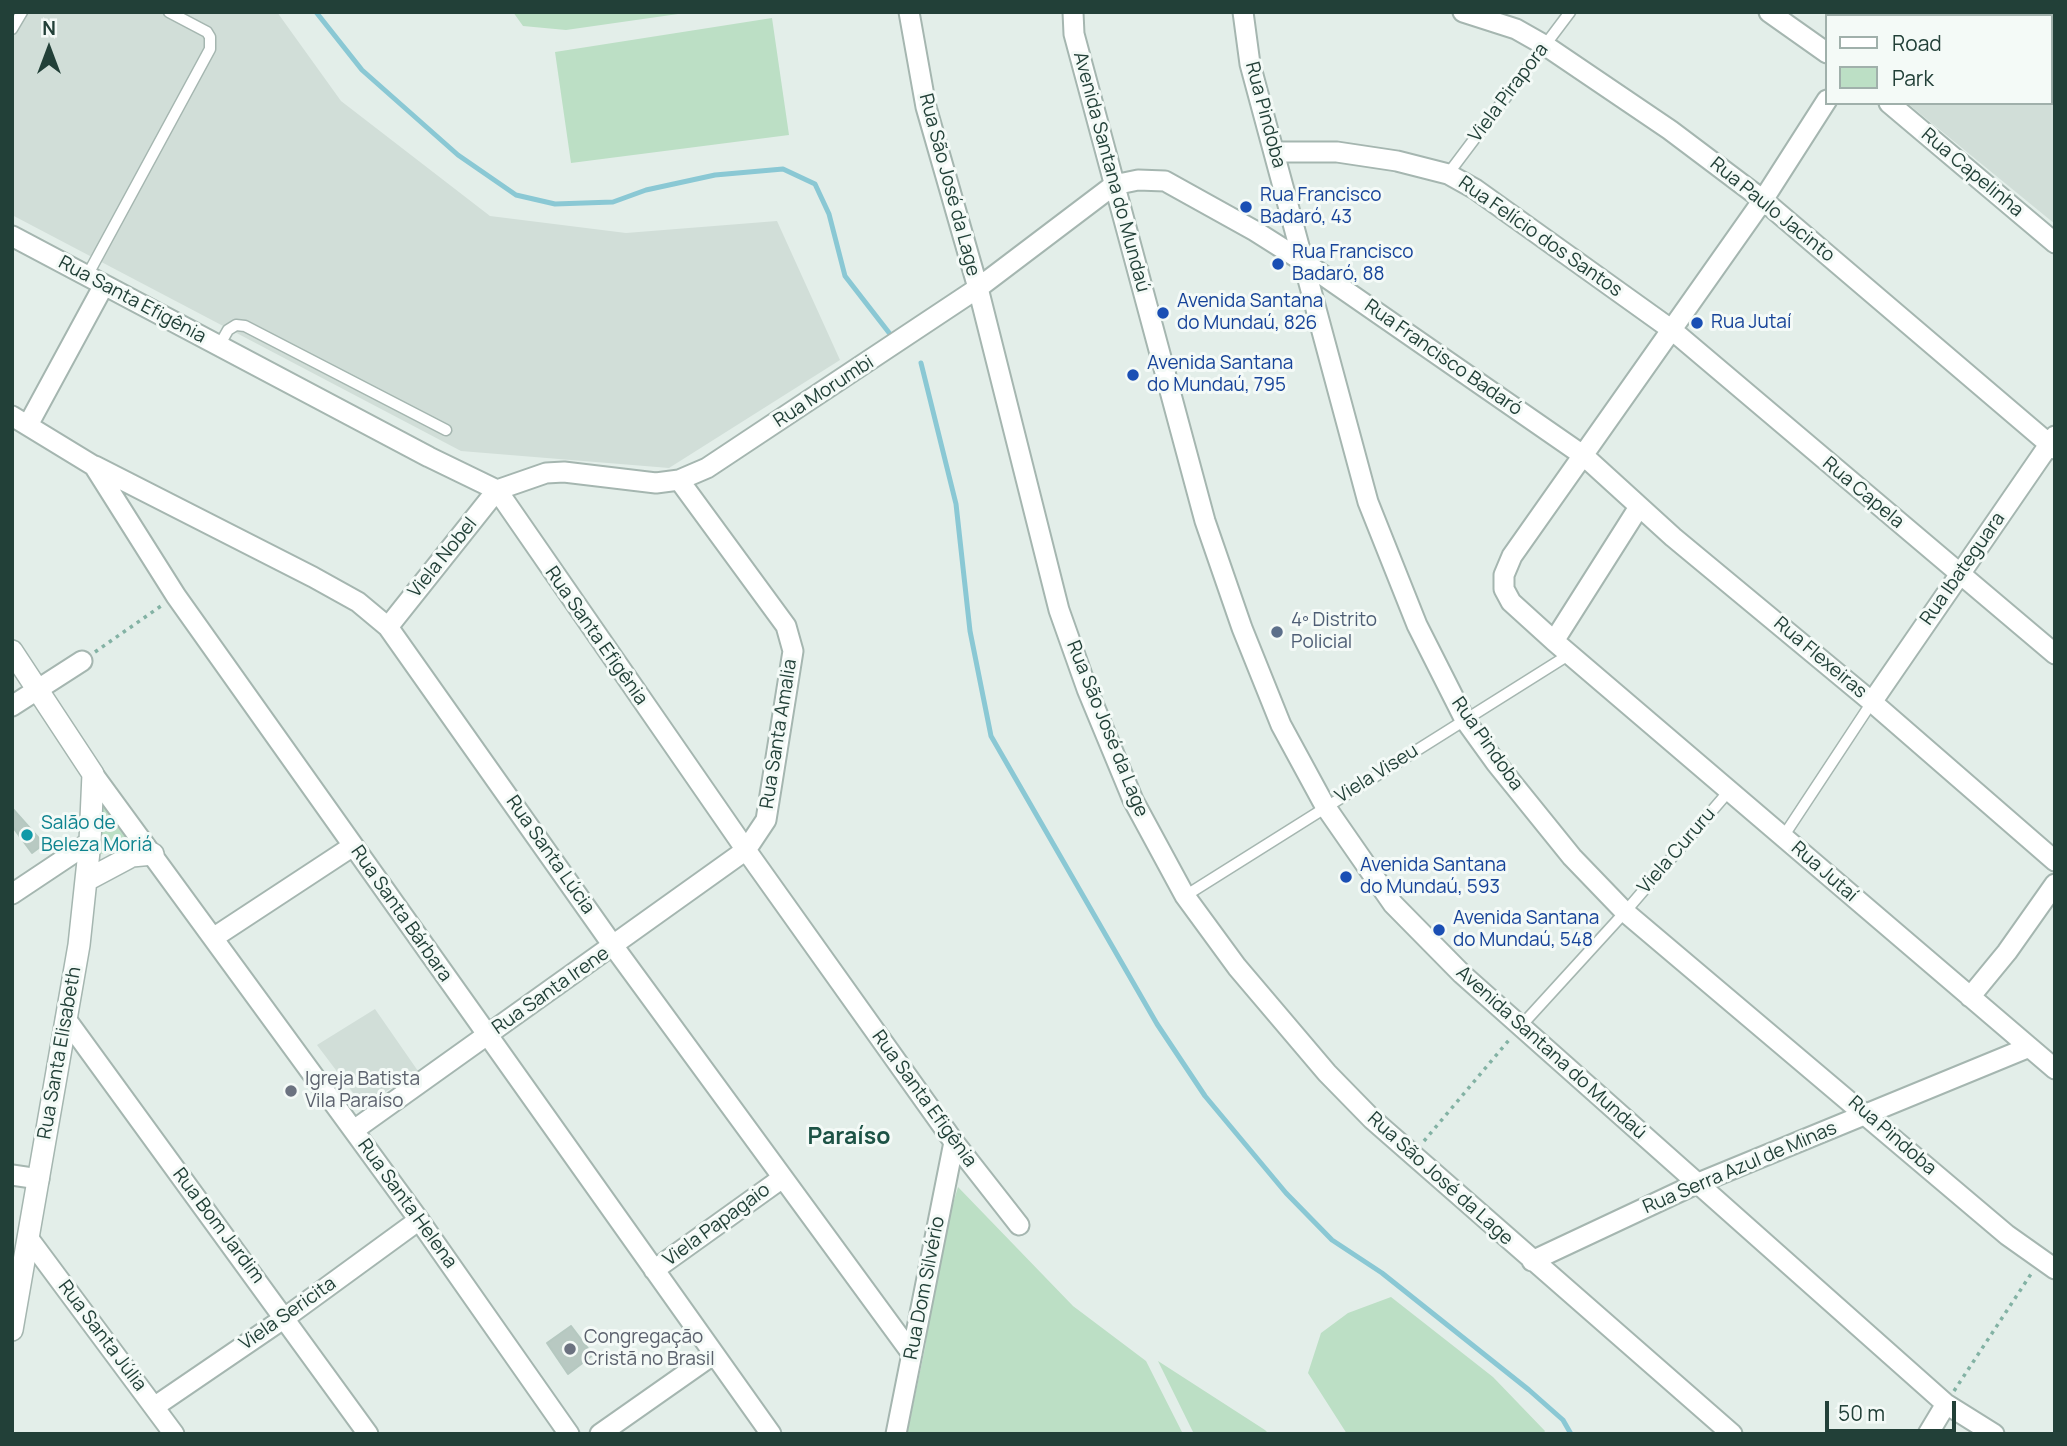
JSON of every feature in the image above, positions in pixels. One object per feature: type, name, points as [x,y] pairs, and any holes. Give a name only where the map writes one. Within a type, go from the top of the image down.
[{"type":"street","name":"Rua São José da Lage","points":[[909,12],[929,118],[978,288],[1059,610],[1087,689],[1133,800],[1185,896],[1237,967],[1327,1073],[1412,1156],[1732,1434]]},
{"type":"street","name":"Avenida Santana do Mundaú","points":[[1073,12],[1074,34],[1213,545],[1242,628],[1281,725],[1325,806],[1393,904],[1519,1027],[1946,1404],[1994,1434]]},
{"type":"street","name":"Rua Pindoba","points":[[1243,12],[1250,64],[1276,152],[1368,502],[1417,625],[1465,720],[1496,763],[1564,846],[1625,912],[2047,1265]]},
{"type":"street","name":"Rua Paulo Jacinto","points":[[1463,12],[1516,29],[1546,46],[1670,130],[1763,200],[2053,443]]},
{"type":"street","points":[[1769,12],[1826,52]]},
{"type":"street","name":"Rua Jutaí","points":[[1826,102],[1763,200],[1512,556],[1504,575],[1504,589],[1511,602],[1554,641],[2027,1048],[2055,1069]]},
{"type":"street","name":"Rua Capelinha","points":[[1891,105],[2055,243]]},
{"type":"street","name":"Rua Felício dos Santos","points":[[1276,152],[1337,152],[1398,161],[1448,174],[1475,189],[1672,330]]},
{"type":"street","name":"Rua Francisco Badaró","points":[[1114,185],[1138,180],[1165,181],[1255,230],[1584,456]]},
{"type":"street","name":"Rua Morumbi","points":[[498,490],[546,474],[564,472],[656,483],[679,480],[708,468],[978,288],[1114,185]]},
{"type":"street","name":"Rua Santa Efigênia","points":[[12,236],[429,457],[498,490],[746,850],[954,1142],[1019,1224]]},
{"type":"street","points":[[20,421],[96,281]]},
{"type":"street","name":"Rua Capela","points":[[1672,330],[2055,653]]},
{"type":"street","name":"Rua Santa Bárbara","points":[[20,421],[94,466],[176,596],[771,1434]]},
{"type":"street","name":"Rua Ibateguara","points":[[1872,702],[1958,573],[2053,443]]},
{"type":"street","name":"Rua Flexeiras","points":[[1584,456],[1639,507],[1872,702],[2055,861]]},
{"type":"street","name":"Rua Santa Lúcia","points":[[94,466],[313,577],[358,602],[388,627],[781,1179],[912,1354]]},
{"type":"street","name":"Rua Santa Amalia","points":[[679,480],[786,626],[793,651],[766,820],[746,850]]},
{"type":"street","name":"Viela Nobel","points":[[388,627],[498,490]]},
{"type":"street","points":[[1554,641],[1639,507]]},
{"type":"street","points":[[12,651],[40,689],[93,774]]},
{"type":"street","points":[[12,706],[82,661]]},
{"type":"street","name":"Rua Santa Elisabeth","points":[[12,1330],[87,880],[93,774]]},
{"type":"street","name":"Rua Santa Helena","points":[[93,774],[419,1220],[569,1434]]},
{"type":"street","points":[[12,894],[90,842]]},
{"type":"street","points":[[213,938],[353,846]]},
{"type":"street","name":"Rua Santa Irene","points":[[354,1130],[614,947],[746,850]]},
{"type":"street","points":[[87,880],[132,856],[153,855]]},
{"type":"street","points":[[1970,997],[2007,952],[2055,884]]},
{"type":"street","name":"Rua Bom Jardim","points":[[65,1019],[286,1317],[368,1434]]},
{"type":"street","name":"Rua Serra Azul de Minas","points":[[1532,1261],[1696,1184],[2027,1048]]},
{"type":"street","name":"Rua Dom Silvério","points":[[896,1434],[954,1142]]},
{"type":"street","points":[[12,1175],[39,1179]]},
{"type":"street","name":"Viela Papagaio","points":[[653,1270],[781,1179]]},
{"type":"street","name":"Viela Sericita","points":[[155,1407],[286,1317],[419,1220]]},
{"type":"street","name":"Rua Santa Júlia","points":[[29,1239],[174,1434]]},
{"type":"street","points":[[600,1434],[714,1354]]},
{"type":"street","points":[[1928,1434],[1946,1404]]},
{"type":"lane","points":[[12,29],[22,12]]},
{"type":"lane","points":[[96,281],[210,49],[210,37],[206,32],[169,12]]},
{"type":"lane","name":"Viela Pirapora","points":[[1448,174],[1570,12]]},
{"type":"lane","points":[[219,346],[228,330],[236,325],[244,326],[446,430]]},
{"type":"lane","name":"Viela Viseu","points":[[1185,896],[1571,654]]},
{"type":"lane","points":[[1783,836],[1872,702]]},
{"type":"lane","name":"Viela Cururu","points":[[1519,1027],[1625,912],[1729,790]]},
{"type":"path","points":[[82,661],[176,596]]},
{"type":"path","points":[[1412,1156],[1519,1027]]},
{"type":"path","points":[[1946,1404],[2047,1265]]},
{"type":"shaded area","points":[[12,12],[277,12],[341,101],[490,216],[626,233],[777,221],[840,360],[669,468],[461,451],[12,215]]},
{"type":"shaded area","points":[[2055,12],[2055,224],[1909,105],[2053,105],[2053,14],[1908,14]]},
{"type":"shaded area","points":[[375,1009],[418,1071],[363,1106],[317,1045]]},
{"type":"green space","points":[[513,12],[692,12],[566,30],[523,26]]},
{"type":"green space","points":[[772,18],[789,135],[571,163],[555,52]]},
{"type":"green space","points":[[106,802],[136,838],[107,854],[94,854],[95,825]]},
{"type":"green space","points":[[958,1187],[1073,1306],[1146,1361],[1183,1434],[907,1434],[925,1348],[939,1250]]},
{"type":"green space","points":[[1391,1297],[1493,1377],[1545,1431],[1543,1434],[1347,1434],[1308,1373],[1321,1333],[1348,1313]]},
{"type":"green space","points":[[1158,1361],[1265,1430],[1269,1434],[1194,1434]]},
{"type":"building","name":"Salão de Beleza Moriá","points":[[12,808],[44,844],[32,853],[12,826]]},
{"type":"building","name":"Congregação Cristã no Brasil","points":[[571,1326],[593,1355],[568,1374],[547,1343]]},
{"type":"waterway","points":[[316,12],[362,70],[458,155],[516,195],[555,204],[613,202],[646,190],[715,175],[783,169],[815,184],[829,214],[845,276],[890,334]]},
{"type":"waterway","points":[[921,363],[956,504],[970,631],[991,736],[1157,1024],[1205,1096],[1286,1193],[1332,1240],[1382,1273],[1529,1390],[1563,1420],[1571,1434]]},
{"type":"place","name":"Rua Francisco Badaró, 43","points":[[1246,207]]},
{"type":"place","name":"Rua Francisco Badaró, 88","points":[[1278,264]]},
{"type":"place","name":"Avenida Santana do Mundaú, 826","points":[[1163,313]]},
{"type":"place","name":"Rua Jutaí","points":[[1697,323]]},
{"type":"place","name":"Avenida Santana do Mundaú, 795","points":[[1133,375]]},
{"type":"place","name":"4º Distrito Policial","points":[[1277,632]]},
{"type":"place","name":"Salão de Beleza Moriá","points":[[27,835]]},
{"type":"place","name":"Avenida Santana do Mundaú, 593","points":[[1346,877]]},
{"type":"place","name":"Avenida Santana do Mundaú, 548","points":[[1439,930]]},
{"type":"place","name":"Igreja Batista Vila Paraíso","points":[[291,1091]]},
{"type":"place","name":"Congregação Cristã no Brasil","points":[[570,1349]]},
{"type":"district","name":"Paraíso","points":[[849,1138]]}]
